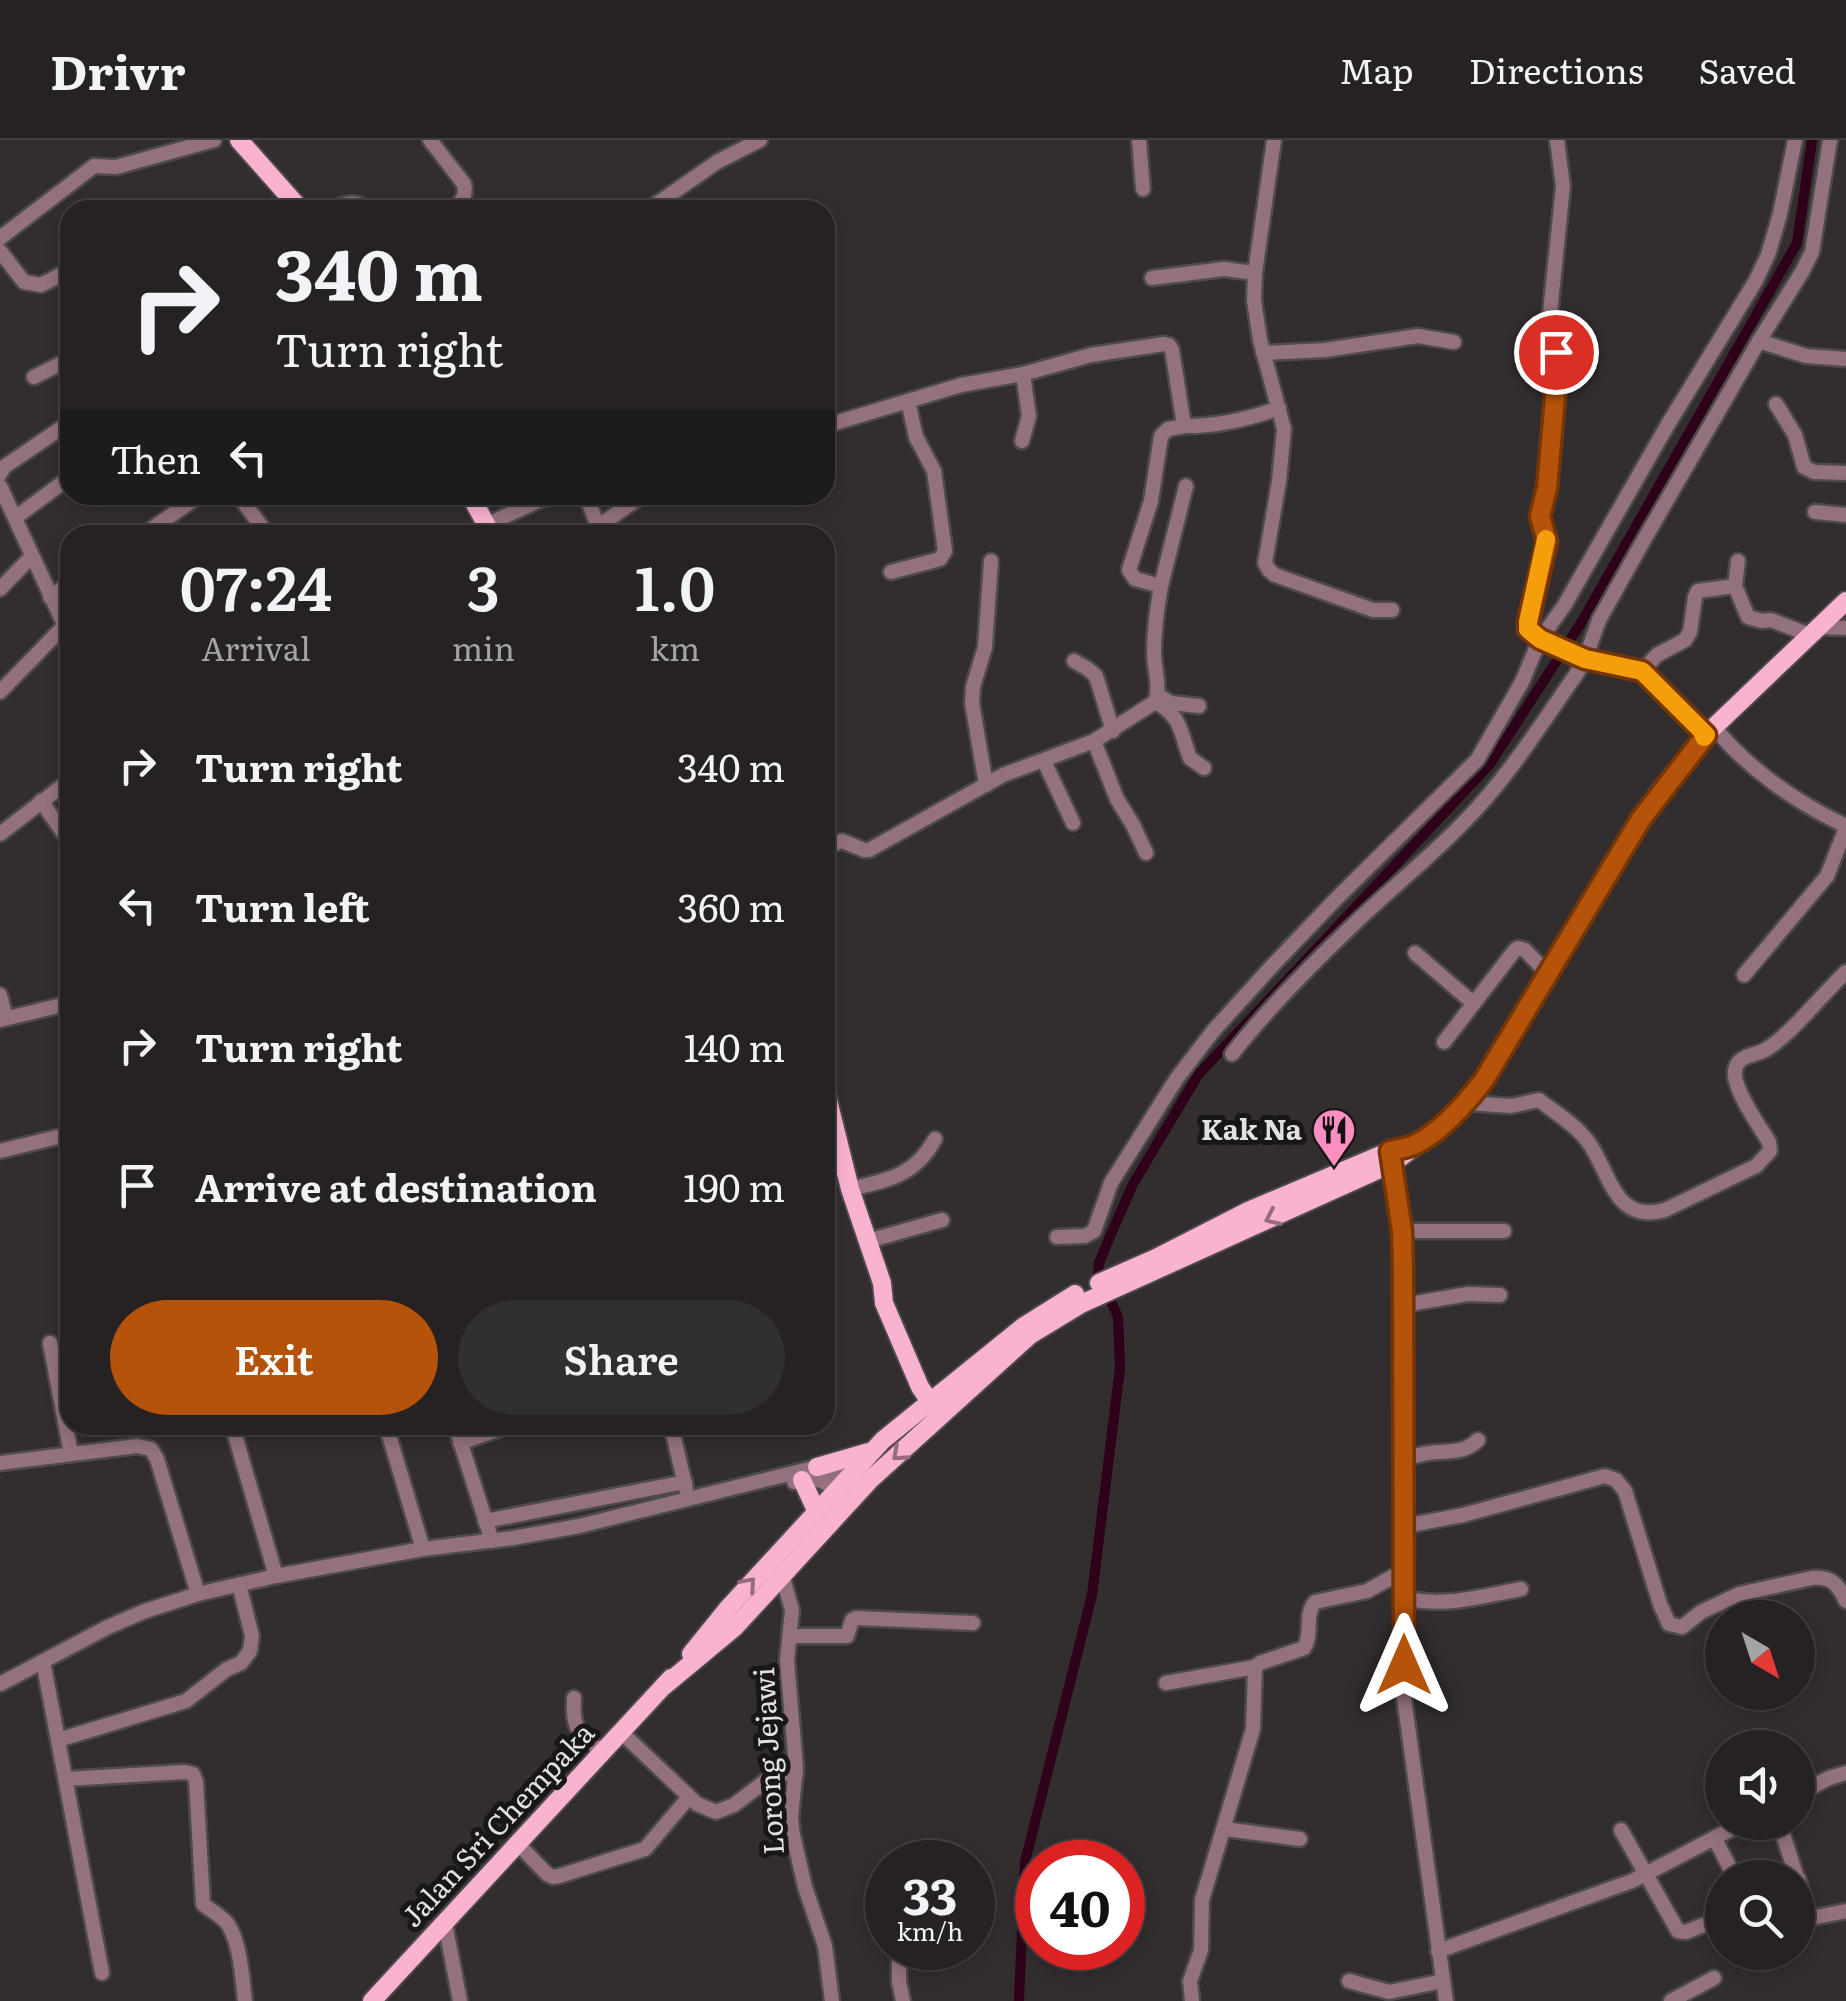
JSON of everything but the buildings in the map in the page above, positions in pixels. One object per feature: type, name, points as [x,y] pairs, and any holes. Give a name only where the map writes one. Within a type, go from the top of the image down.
[{"type":"main road","points":[[244,141],[293,200]]},
{"type":"main road","points":[[664,1686],[816,1510],[847,1491],[1024,1326],[1082,1295],[1127,1277],[1248,1210],[1392,1157],[1452,1118],[1484,1080],[1641,819],[1710,731],[1846,601]]},
{"type":"main road","points":[[835,1148],[882,1283],[884,1303],[920,1387],[942,1404]]},
{"type":"main road","points":[[816,1467],[872,1452],[942,1404],[1082,1295]]},
{"type":"main road","points":[[664,1686],[735,1627],[782,1575],[872,1452]]},
{"type":"main road","points":[[802,1480],[816,1510]]},
{"type":"main road","name":"Jalan Sri Chempaka","points":[[372,2001],[664,1686]]},
{"type":"street","points":[[0,238],[94,166],[116,167],[214,140]]},
{"type":"street","points":[[430,140],[464,184],[462,200]]},
{"type":"street","points":[[662,200],[717,162],[760,140]]},
{"type":"street","points":[[1139,140],[1143,190]]},
{"type":"street","points":[[1274,140],[1254,300],[1284,429],[1284,445],[1264,562],[1275,575],[1373,610],[1392,610]]},
{"type":"street","points":[[1557,140],[1563,186],[1548,333],[1558,364],[1547,488],[1540,516],[1547,542],[1528,629],[1581,658],[1642,671],[1778,786],[1846,827],[1826,876],[1744,975]]},
{"type":"street","points":[[1057,1238],[1084,1236],[1094,1231],[1111,1183],[1178,1078],[1214,1030],[1324,911],[1477,760],[1667,426],[1755,282],[1780,214],[1796,140]]},
{"type":"street","points":[[1232,1054],[1277,1001],[1426,859],[1505,777],[1581,658],[1802,272],[1812,252],[1830,140]]},
{"type":"street","points":[[0,252],[24,282],[41,284],[60,275]]},
{"type":"street","points":[[1152,278],[1224,269],[1255,273]]},
{"type":"street","points":[[1264,353],[1342,348],[1418,336],[1454,342]]},
{"type":"street","points":[[1760,341],[1806,356],[1846,359]]},
{"type":"street","points":[[835,423],[962,385],[1023,374],[1091,354],[1166,344],[1172,350],[1186,426]]},
{"type":"street","points":[[34,377],[60,364]]},
{"type":"street","points":[[1022,440],[1029,416],[1023,374]]},
{"type":"street","points":[[891,572],[940,559],[945,551],[934,471],[916,436],[908,401]]},
{"type":"street","points":[[1776,404],[1796,436],[1808,471],[1846,473]]},
{"type":"street","points":[[1161,586],[1135,579],[1129,570],[1151,501],[1161,436],[1168,429],[1210,426],[1279,408]]},
{"type":"street","points":[[0,474],[4,467],[60,429]]},
{"type":"street","points":[[14,518],[60,484]]},
{"type":"street","points":[[0,486],[60,617]]},
{"type":"street","points":[[835,843],[842,841],[869,850],[986,784],[1094,741],[1156,699],[1156,614],[1186,486]]},
{"type":"street","points":[[157,525],[186,505]]},
{"type":"street","points":[[498,525],[533,505]]},
{"type":"street","points":[[600,525],[629,505]]},
{"type":"street","points":[[1815,512],[1846,516]]},
{"type":"street","points":[[0,589],[32,556]]},
{"type":"street","points":[[986,784],[972,704],[985,647],[991,560]]},
{"type":"street","points":[[1738,562],[1735,586],[1748,617],[1814,631],[1846,628]]},
{"type":"street","points":[[1642,671],[1657,655],[1685,640],[1698,590],[1735,586]]},
{"type":"street","points":[[50,596],[60,590]]},
{"type":"street","points":[[0,692],[60,638]]},
{"type":"street","points":[[1074,661],[1096,676],[1112,731]]},
{"type":"street","points":[[1156,699],[1199,706]]},
{"type":"street","points":[[1156,699],[1173,712],[1190,758],[1204,768]]},
{"type":"street","points":[[1094,741],[1117,799],[1146,854]]},
{"type":"street","points":[[1044,761],[1073,824]]},
{"type":"street","points":[[0,834],[60,787]]},
{"type":"street","points":[[41,801],[60,829]]},
{"type":"street","points":[[1444,1042],[1518,948],[1525,950],[1548,974]]},
{"type":"street","points":[[1415,953],[1473,1003]]},
{"type":"street","points":[[1467,1103],[1510,1106],[1540,1100],[1586,1139],[1613,1188],[1630,1208],[1650,1214],[1665,1210],[1765,1158],[1770,1151],[1769,1142],[1735,1082],[1736,1064],[1775,1042],[1846,972]]},
{"type":"street","points":[[0,995],[3,1019],[60,1005]]},
{"type":"street","points":[[0,1151],[60,1136]]},
{"type":"street","points":[[850,1188],[893,1178],[917,1164],[935,1139]]},
{"type":"street","points":[[1392,1157],[1402,1231],[1404,1305],[1404,1698],[1446,2001]]},
{"type":"street","points":[[868,1241],[942,1220]]},
{"type":"street","points":[[1402,1231],[1504,1230]]},
{"type":"street","points":[[1404,1305],[1468,1294],[1500,1295]]},
{"type":"street","points":[[50,1343],[60,1396]]},
{"type":"street","points":[[67,1435],[71,1454]]},
{"type":"street","points":[[235,1435],[276,1576]]},
{"type":"street","points":[[389,1435],[423,1549]]},
{"type":"street","points":[[458,1435],[492,1540]]},
{"type":"street","points":[[460,1443],[483,1435]]},
{"type":"street","points":[[674,1435],[688,1501]]},
{"type":"street","points":[[1405,1458],[1454,1452],[1478,1440]]},
{"type":"street","points":[[0,1462],[138,1446],[150,1450],[157,1459],[198,1594]]},
{"type":"street","points":[[688,1501],[816,1467],[832,1471],[847,1491]]},
{"type":"street","points":[[1405,1526],[1463,1515],[1604,1476],[1616,1480],[1625,1490],[1669,1624],[1682,1627],[1701,1612],[1738,1594],[1812,1578],[1831,1580],[1839,1586],[1846,1601]]},
{"type":"street","points":[[0,1684],[120,1622],[239,1584],[423,1549],[602,1521],[670,1504],[813,1478],[847,1491]]},
{"type":"street","points":[[486,1521],[686,1482]]},
{"type":"street","points":[[633,1492],[636,1513]]},
{"type":"street","points":[[596,1499],[602,1521]]},
{"type":"street","points":[[1166,1683],[1255,1667],[1304,1648],[1310,1609],[1317,1601],[1367,1590],[1405,1570]]},
{"type":"street","name":"Lorong Jejawi","points":[[782,1575],[792,1610],[787,1660],[796,1774],[793,1836],[824,1946],[832,2001]]},
{"type":"street","points":[[58,1740],[186,1701],[240,1663],[250,1651],[252,1636],[239,1584]]},
{"type":"street","points":[[1405,1598],[1460,1601],[1522,1589]]},
{"type":"street","points":[[791,1636],[846,1636],[856,1618],[973,1622]]},
{"type":"street","points":[[43,1662],[102,1973]]},
{"type":"street","points":[[1192,2001],[1190,1979],[1201,1950],[1202,1902],[1254,1730],[1255,1667]]},
{"type":"street","points":[[574,1698],[575,1726],[603,1753]]},
{"type":"street","points":[[622,1733],[698,1805],[716,1812],[734,1805],[778,1773],[796,1774]]},
{"type":"street","points":[[1815,1786],[1843,1773],[1846,1791]]},
{"type":"street","points":[[65,1778],[193,1774],[203,1904],[230,1928],[239,1956],[245,2001]]},
{"type":"street","points":[[518,1844],[550,1876],[559,1876],[645,1849],[689,1797]]},
{"type":"street","points":[[1224,1829],[1300,1839]]},
{"type":"street","points":[[1621,1830],[1678,1931],[1705,1924]]},
{"type":"street","points":[[1438,1952],[1645,1875],[1713,1840]]},
{"type":"street","points":[[1815,1917],[1846,1912]]},
{"type":"street","points":[[445,1923],[460,2001]]},
{"type":"street","points":[[899,1970],[903,2001]]},
{"type":"street","points":[[1671,2001],[1714,1978]]},
{"type":"street","points":[[1349,1981],[1390,1992],[1443,1981]]},
{"type":"waterway","points":[[1019,2001],[1025,1862],[1092,1595],[1120,1368],[1118,1317],[1098,1273],[1111,1234],[1133,1184],[1198,1075],[1490,764],[1581,623],[1797,243],[1812,140]]},
{"type":"slow traffic","points":[[1546,539],[1528,629],[1540,639],[1585,659],[1642,671],[1704,737]]},
{"type":"place","name":"Kak Na","points":[[1334,1168]]},
{"type":"route","points":[[1404,1665],[1402,1231],[1390,1151],[1414,1145],[1467,1103],[1641,819],[1706,735],[1642,671],[1585,659],[1540,639],[1528,629],[1547,542],[1540,516],[1547,488],[1556,352]]}]
